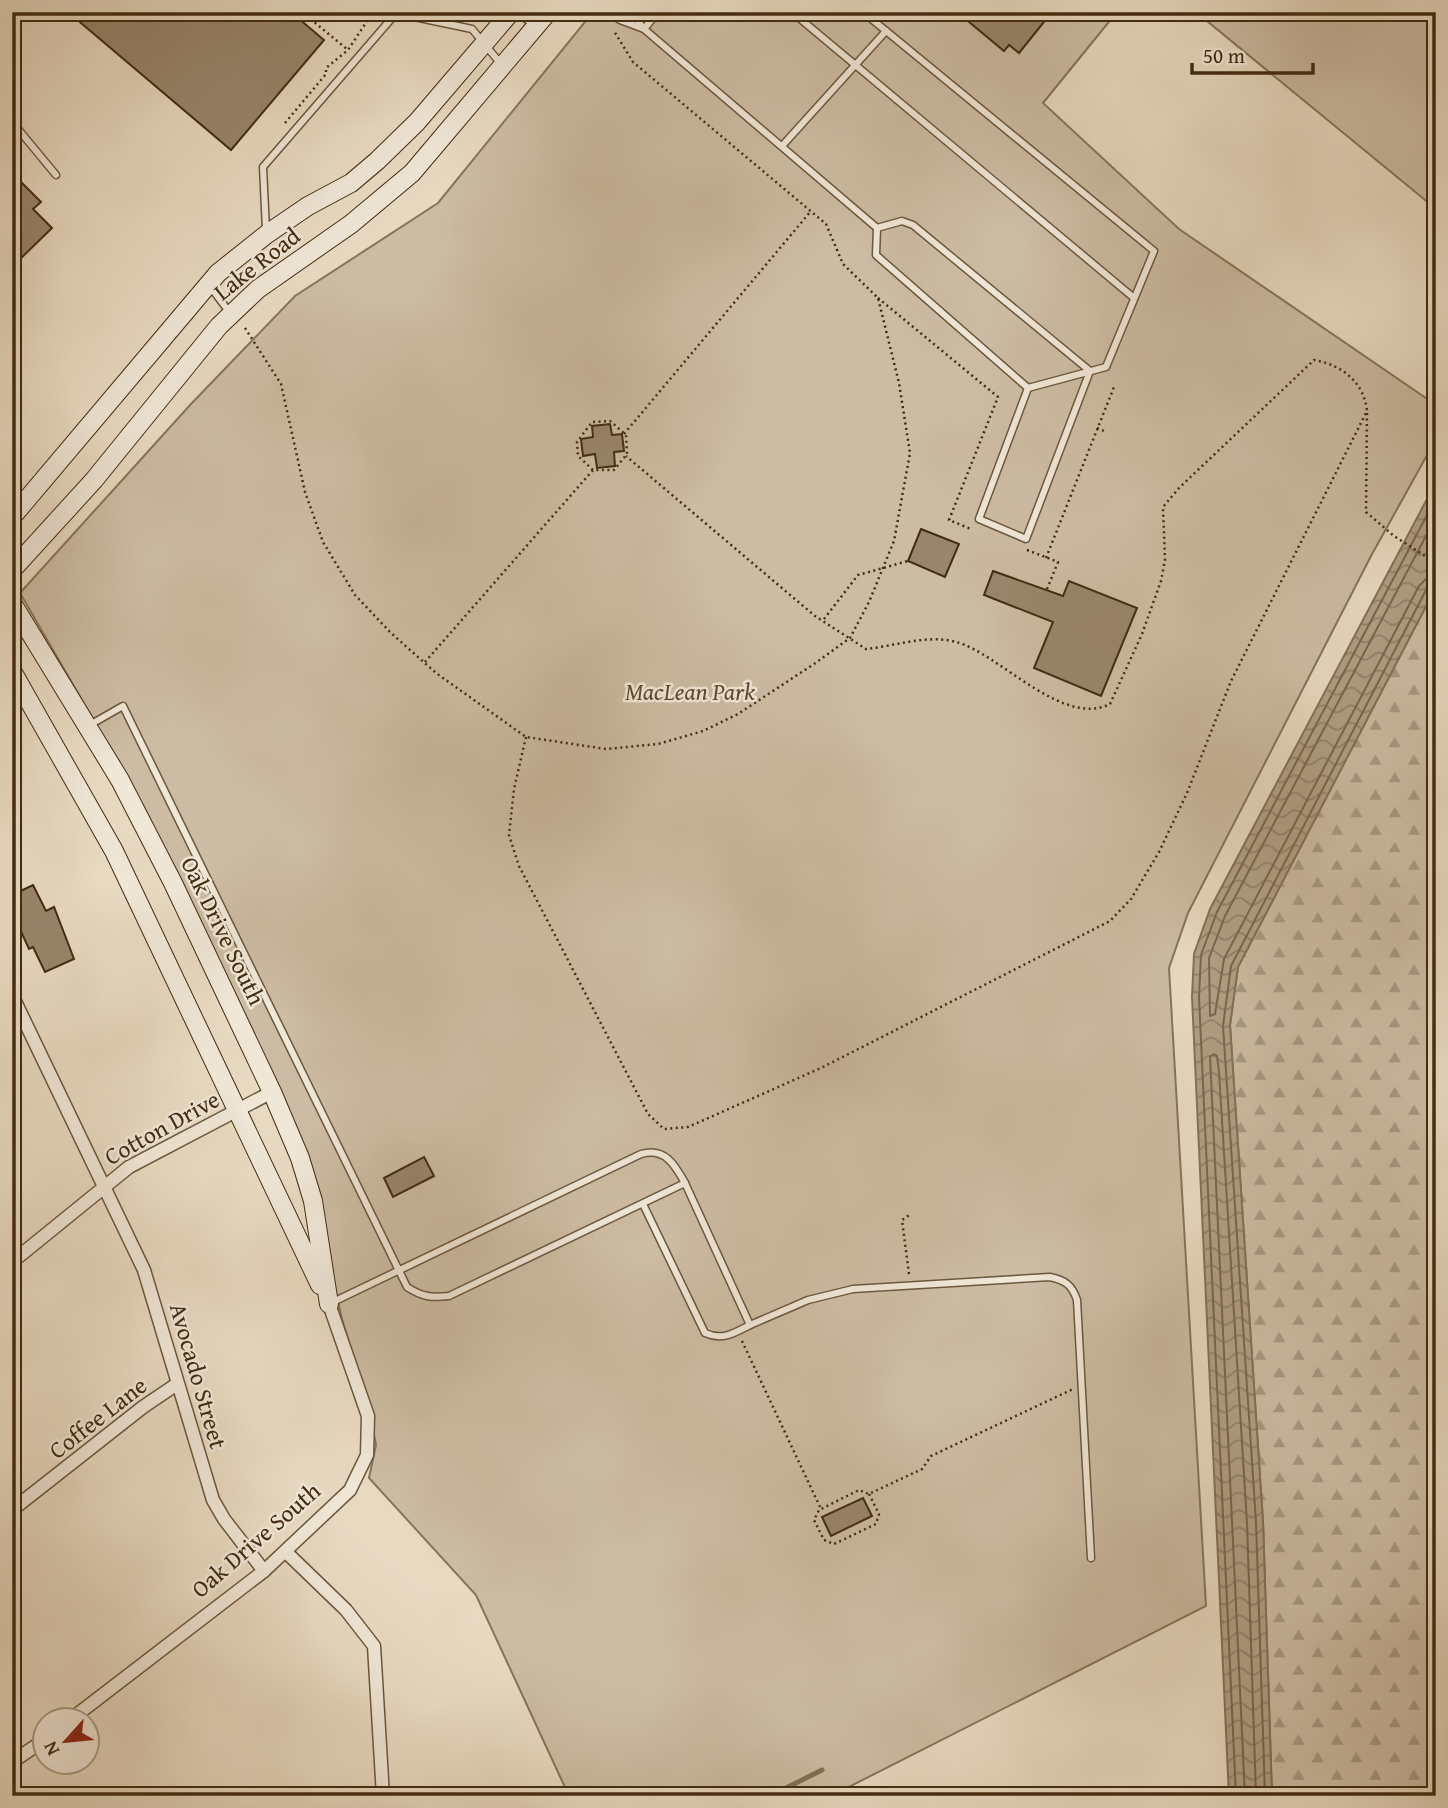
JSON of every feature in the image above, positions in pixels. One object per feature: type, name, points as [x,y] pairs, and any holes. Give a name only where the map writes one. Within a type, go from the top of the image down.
[{"type":"street","name":"Lake Road","points":[[12,517],[208,284],[267,234],[308,206],[351,183],[377,162],[417,122],[511,12]]},
{"type":"street","name":"Lake Road","points":[[12,570],[94,480],[219,326],[258,289],[351,224],[412,173],[548,12]]},
{"type":"street","name":"Oak Drive South","points":[[12,603],[120,780],[173,883],[272,1092],[300,1158],[313,1201],[329,1304]]},
{"type":"street","name":"Oak Drive South","points":[[12,671],[114,851],[239,1109],[329,1304],[368,1416],[367,1455],[350,1490],[287,1553],[88,1706]]},
{"type":"street","name":"Avocado Street","points":[[12,995],[144,1270],[214,1500],[224,1519],[264,1571]]},
{"type":"street","name":"Cotton Drive","points":[[12,1262],[129,1167],[272,1092]]},
{"type":"street","name":"Coffee Lane","points":[[12,1510],[143,1407],[177,1384]]},
{"type":"street","points":[[287,1553],[346,1610],[374,1646],[383,1796]]},
{"type":"street","points":[[12,1762],[32,1748]]},
{"type":"lane","points":[[517,12],[535,27]]},
{"type":"lane","points":[[609,12],[620,20],[644,29]]},
{"type":"lane","points":[[631,12],[644,29],[877,228]]},
{"type":"lane","points":[[644,29],[658,12]]},
{"type":"lane","points":[[792,12],[1135,298]]},
{"type":"lane","points":[[863,12],[1154,251],[1106,367],[1028,388]]},
{"type":"lane","points":[[267,234],[263,167],[391,18],[405,15],[472,29],[502,66]]},
{"type":"lane","points":[[782,146],[886,32]]},
{"type":"lane","points":[[14,129],[56,175]]},
{"type":"lane","points":[[877,228],[902,221],[913,225],[1090,371]]},
{"type":"lane","points":[[877,228],[876,255],[1028,388]]},
{"type":"lane","points":[[208,284],[231,314]]},
{"type":"lane","points":[[1028,388],[979,519],[1026,539],[1090,371]]},
{"type":"lane","points":[[86,727],[123,706],[407,1287],[417,1294],[433,1298],[449,1296],[685,1183]]},
{"type":"lane","points":[[329,1304],[650,1152],[663,1154],[672,1161],[685,1183],[751,1325]]},
{"type":"lane","points":[[643,1204],[705,1333],[716,1338],[808,1300],[853,1289],[1050,1277],[1063,1280],[1073,1289],[1077,1300],[1091,1558]]},
{"type":"path","points":[[302,12],[348,50]]},
{"type":"path","points":[[456,12],[482,17]]},
{"type":"path","points":[[611,26],[633,62],[826,224],[843,264],[878,298],[998,397],[948,520],[973,529]]},
{"type":"path","points":[[624,433],[812,210]]},
{"type":"path","points":[[245,328],[281,384],[305,492],[323,542],[355,595],[424,663],[526,737],[606,749],[658,744],[692,734],[738,714],[850,638],[894,541],[910,453],[899,383],[878,298]]},
{"type":"path","points":[[626,456],[614,470],[593,470],[578,456],[577,442],[592,422],[610,421],[624,433],[626,456],[815,616],[824,619],[866,649],[939,638],[960,642],[1025,683],[1072,705],[1101,709],[1110,704],[1116,695],[1146,623],[1165,561],[1163,507],[1179,488],[1314,360],[1331,363],[1357,382],[1366,396],[1366,512],[1394,536],[1436,563]]},
{"type":"path","points":[[1046,558],[1114,387]]},
{"type":"path","points":[[526,737],[514,789],[509,835],[519,866],[648,1114],[664,1129],[688,1127],[821,1068],[1110,921],[1119,913],[1159,852],[1187,793],[1231,681],[1367,411]]},
{"type":"path","points":[[1097,428],[1104,431]]},
{"type":"path","points":[[424,663],[593,470]]},
{"type":"path","points":[[1021,548],[1058,562],[1047,589]]},
{"type":"path","points":[[824,619],[858,575],[908,561]]},
{"type":"path","points":[[910,1284],[902,1220],[911,1214]]},
{"type":"path","points":[[737,1331],[821,1508]]},
{"type":"path","points":[[869,1494],[922,1469],[931,1456],[1082,1385]]},
{"type":"path","points":[[859,1490],[869,1494],[878,1514],[876,1524],[834,1544],[824,1539],[814,1520],[821,1508],[859,1490]]},
{"type":"green space","name":"MacLean Park","points":[[593,12],[1117,12],[1043,103],[1179,229],[1436,405],[1436,439],[1371,556],[1188,913],[1169,968],[1206,1606],[831,1796],[569,1796],[476,1595],[369,1478],[376,1445],[369,1408],[342,1319],[314,1190],[119,764],[20,593],[191,404],[295,296],[438,203]]},
{"type":"green space","points":[[1196,12],[1436,12],[1436,209]]},
{"type":"green space","points":[[1436,587],[1436,1796],[1272,1796],[1263,1522],[1230,1025],[1238,967]]},
{"type":"water","points":[[1436,482],[1436,587],[1238,967],[1230,1025],[1263,1522],[1272,1796],[1229,1796],[1192,997],[1194,954],[1210,909]]},
{"type":"building","points":[[68,12],[291,12],[324,40],[231,150]]},
{"type":"building","points":[[957,12],[1052,12],[1019,53],[1009,45],[1004,51]]},
{"type":"building","points":[[12,173],[41,202],[33,209],[52,228],[12,267]]},
{"type":"building","points":[[610,424],[612,435],[622,434],[624,451],[614,452],[615,466],[597,468],[595,454],[583,456],[581,439],[593,437],[592,426]]},
{"type":"building","points":[[921,529],[959,544],[945,577],[908,561]]},
{"type":"building","points":[[993,571],[1063,596],[1069,581],[1137,608],[1101,696],[1034,668],[1053,622],[984,595]]},
{"type":"building","points":[[33,885],[46,911],[54,907],[74,959],[45,972],[33,947],[29,949],[12,912],[12,895]]},
{"type":"building","points":[[424,1157],[434,1176],[393,1197],[384,1178]]},
{"type":"building","points":[[863,1498],[872,1516],[831,1536],[822,1517]]},
{"type":"waterway","points":[[770,1796],[822,1770]]}]
